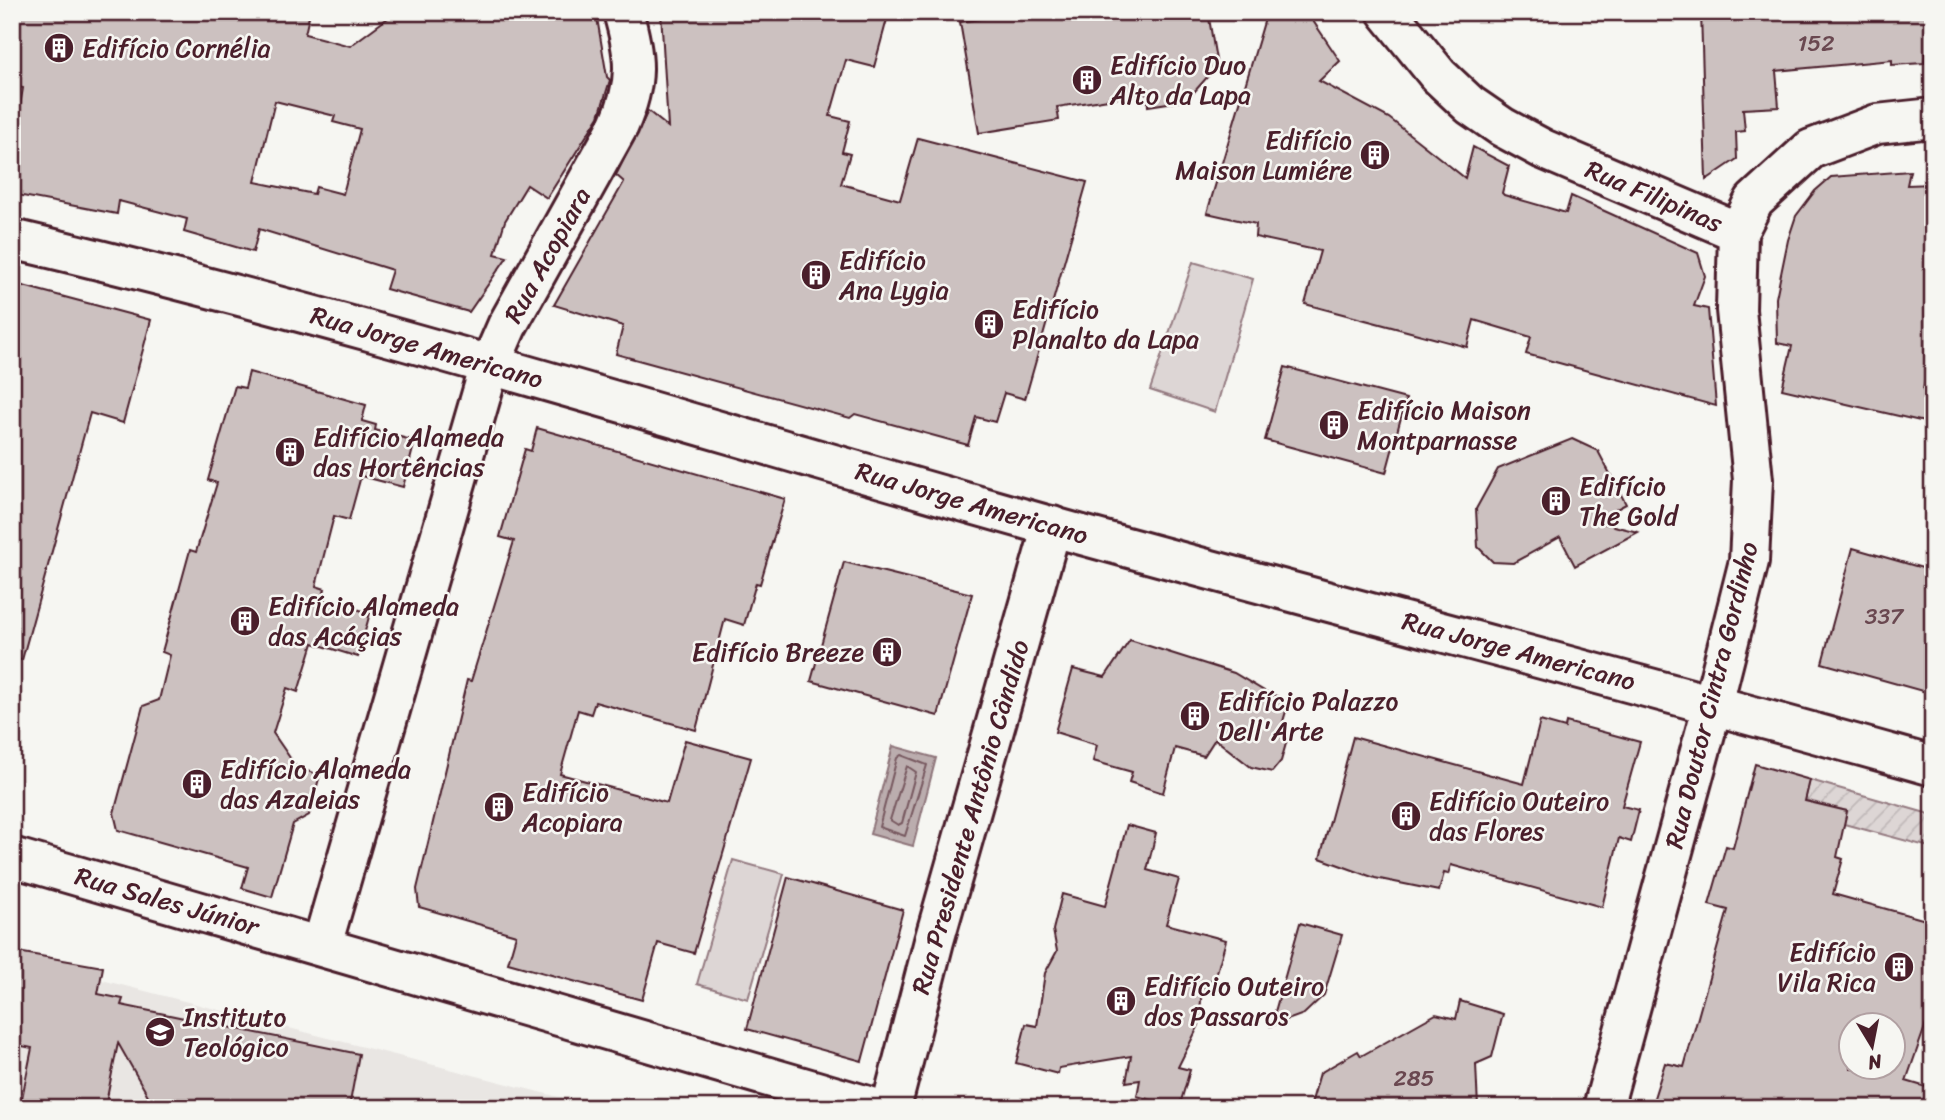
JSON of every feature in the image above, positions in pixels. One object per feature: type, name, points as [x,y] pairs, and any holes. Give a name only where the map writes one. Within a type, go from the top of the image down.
[{"type":"street","name":"Rua Acopiara","points":[[322,945],[490,365],[507,326],[620,125],[631,98],[635,74],[631,42],[623,12]]},
{"type":"street","name":"Rua Filipinas","points":[[1388,12],[1438,75],[1470,105],[1502,127],[1554,153],[1738,232],[1754,201],[1811,149],[1877,124],[1933,118]]},
{"type":"street","name":"Rua Doutor Cintra Gordinho","points":[[1603,1108],[1742,591],[1753,523],[1753,480],[1736,310],[1738,232]]},
{"type":"street","name":"Rua Jorge Americano","points":[[12,239],[180,278],[1052,526],[1933,766]]},
{"type":"street","name":"Rua Presidente Antônio Cândido","points":[[891,1108],[934,941],[1052,526]]},
{"type":"street","name":"Rua Sales Júnior","points":[[12,858],[322,945],[875,1108]]},
{"type":"shaded area","points":[[1193,262],[1253,279],[1215,412],[1150,390]]},
{"type":"shaded area","points":[[1810,780],[1933,815],[1933,848],[1844,824],[1847,811],[1805,800]]},
{"type":"shaded area","points":[[733,860],[784,874],[748,999],[697,984]]},
{"type":"shaded area","name":"Instituto Teológico","points":[[12,957],[602,1108],[12,1108]]},
{"type":"water","points":[[893,746],[936,758],[913,846],[870,834]]},
{"type":"building","points":[[12,12],[310,12],[305,34],[350,46],[396,12],[596,12],[607,77],[610,80],[599,116],[547,198],[527,185],[505,221],[495,254],[507,257],[469,312],[386,289],[392,270],[259,229],[253,252],[184,232],[187,219],[119,201],[117,214],[12,194],[12,152],[23,88],[12,86]],"holes":[[[275,101],[335,116],[333,122],[360,129],[343,194],[316,187],[314,194],[255,182]]]},
{"type":"building","points":[[661,12],[889,12],[874,67],[846,60],[830,116],[850,121],[842,152],[850,154],[841,184],[900,200],[918,138],[1087,182],[1025,399],[1004,393],[995,422],[976,417],[968,445],[855,414],[850,418],[616,354],[623,326],[554,305],[624,182],[616,175],[648,111],[668,127]]},
{"type":"building","name":"Edifício Duo Alto da Lapa","points":[[993,12],[1208,12],[1217,66],[1187,100],[1148,106],[1147,93],[1057,107],[1059,120],[979,133],[960,22],[994,17]]},
{"type":"building","points":[[1267,12],[1307,12],[1340,61],[1319,81],[1389,118],[1465,178],[1473,147],[1509,166],[1502,193],[1504,195],[1566,213],[1571,196],[1698,253],[1705,276],[1694,306],[1708,309],[1716,406],[1526,354],[1531,337],[1474,320],[1467,347],[1305,304],[1320,251],[1255,237],[1256,224],[1207,213]]},
{"type":"building","points":[[1701,12],[1931,12],[1932,53],[1925,54],[1924,63],[1892,65],[1892,60],[1776,71],[1779,107],[1743,109],[1745,131],[1736,132],[1737,159],[1706,180]]},
{"type":"building","points":[[1910,171],[1907,185],[1933,184],[1933,345],[1923,390],[1933,392],[1933,424],[1782,389],[1792,346],[1777,343],[1776,298],[1788,240],[1796,216],[1815,191],[1831,177]]},
{"type":"building","points":[[12,283],[151,320],[123,423],[90,413],[22,660],[12,659]]},
{"type":"building","name":"Edifício Maison Montparnasse","points":[[1285,367],[1406,399],[1386,473],[1265,440]]},
{"type":"building","points":[[249,372],[366,405],[362,421],[376,425],[375,430],[415,441],[403,487],[361,476],[349,520],[334,516],[316,586],[325,589],[322,599],[370,613],[358,657],[313,643],[298,692],[287,688],[273,733],[297,768],[320,775],[309,815],[293,824],[272,897],[242,888],[248,867],[118,830],[114,813],[143,706],[159,700],[170,655],[162,652],[190,550],[196,552],[217,483],[208,480],[235,386],[245,388]]},
{"type":"building","points":[[537,428],[785,499],[760,584],[756,583],[744,625],[725,619],[696,730],[595,702],[591,714],[578,710],[560,774],[667,803],[685,740],[751,758],[694,953],[658,943],[642,1000],[508,963],[516,935],[419,907],[417,889],[467,680],[471,681],[514,541],[500,537],[525,449],[531,451]]},
{"type":"building","name":"Edifício The Gold","points":[[1572,439],[1598,451],[1626,504],[1594,521],[1638,532],[1575,566],[1560,537],[1513,563],[1493,562],[1478,547],[1476,509],[1498,469]]},
{"type":"building","points":[[1853,548],[1933,571],[1933,694],[1822,663]]},
{"type":"building","name":"Edifício Breeze","points":[[844,562],[972,594],[938,716],[811,681]]},
{"type":"building","points":[[1130,640],[1234,673],[1266,692],[1289,701],[1279,735],[1287,740],[1281,761],[1272,772],[1251,767],[1215,739],[1204,756],[1175,748],[1163,793],[1129,782],[1132,772],[1093,761],[1097,745],[1055,732],[1073,669],[1105,677]]},
{"type":"building","points":[[1540,721],[1565,728],[1566,722],[1640,742],[1622,806],[1639,810],[1631,842],[1619,838],[1602,907],[1451,865],[1448,874],[1444,873],[1439,891],[1375,878],[1320,858],[1353,737],[1524,784]]},
{"type":"building","points":[[1755,764],[1810,780],[1805,801],[1847,811],[1837,857],[1843,859],[1833,894],[1933,922],[1933,1025],[1926,1024],[1906,1081],[1933,1089],[1933,1108],[1678,1108],[1653,1101],[1665,1063],[1684,1067],[1728,910],[1709,905],[1726,846],[1733,848]]},
{"type":"building","name":"Edifício Outeiro dos Passaros","points":[[1127,825],[1156,833],[1147,870],[1179,879],[1166,924],[1226,940],[1216,976],[1202,988],[1199,1025],[1178,1067],[1190,1070],[1179,1108],[1137,1096],[1140,1080],[1126,1082],[1131,1056],[1059,1068],[1058,1074],[1016,1063],[1026,1024],[1037,1026],[1045,973],[1057,951],[1053,930],[1062,894],[1105,906]]},
{"type":"building","points":[[788,877],[903,910],[862,1061],[747,1029]]},
{"type":"building","points":[[1300,923],[1342,935],[1324,995],[1304,1014],[1271,1026]]},
{"type":"building","name":"Instituto Teológico","points":[[12,951],[103,967],[98,994],[123,999],[121,1005],[359,1054],[349,1108],[155,1108],[118,1043],[105,1108],[20,1108],[32,1048],[12,1044]]},
{"type":"building","points":[[1460,1001],[1503,1014],[1492,1057],[1476,1064],[1478,1108],[1310,1108],[1320,1073],[1358,1051],[1361,1056],[1436,1014],[1456,1019]]},
{"type":"place","name":"Edifício Cornélia","points":[[59,48]]},
{"type":"place","name":"Edifício Duo Alto da Lapa","points":[[1087,80]]},
{"type":"place","name":"Edifício Maison Lumiére","points":[[1375,155]]},
{"type":"place","name":"Edifício Ana Lygia","points":[[816,275]]},
{"type":"place","name":"Edifício Planalto da Lapa","points":[[989,324]]},
{"type":"place","name":"Edifício Maison Montparnasse","points":[[1334,425]]},
{"type":"place","name":"Edifício Alameda das Hortências","points":[[290,452]]},
{"type":"place","name":"Edifício The Gold","points":[[1556,501]]},
{"type":"place","name":"Edifício Alameda das Acáçias","points":[[245,621]]},
{"type":"place","name":"Edifício Breeze","points":[[887,652]]},
{"type":"place","name":"Edifício Palazzo Dell'Arte","points":[[1195,716]]},
{"type":"place","name":"Edifício Alameda das Azaleias","points":[[197,784]]},
{"type":"place","name":"Edifício Acopiara","points":[[499,807]]},
{"type":"place","name":"Edifício Outeiro das Flores","points":[[1406,816]]},
{"type":"place","name":"Edifício Vila Rica","points":[[1899,967]]},
{"type":"place","name":"Edifício Outeiro dos Passaros","points":[[1121,1001]]},
{"type":"place","name":"Instituto Teológico","points":[[160,1032]]}]
